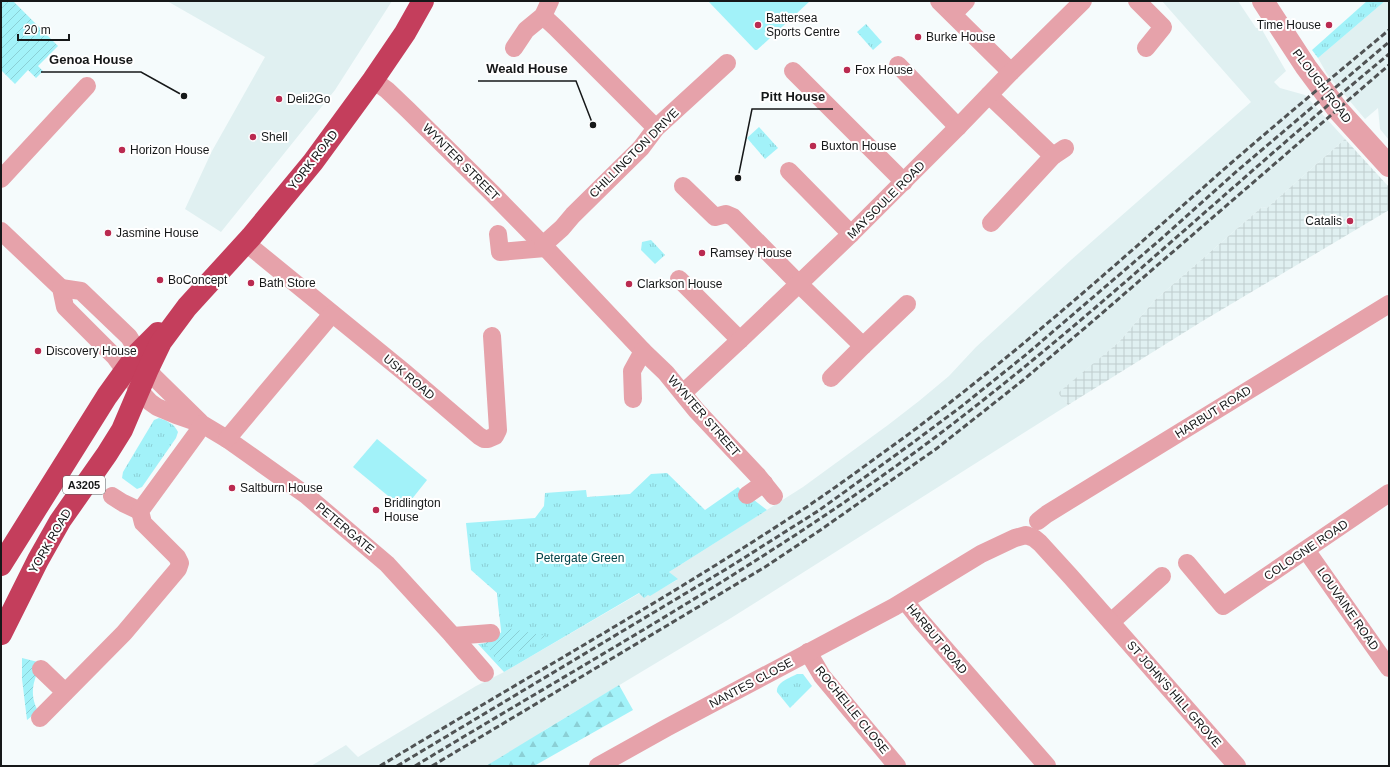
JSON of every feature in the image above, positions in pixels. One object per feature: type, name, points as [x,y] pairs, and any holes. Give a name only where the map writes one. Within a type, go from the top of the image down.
[{"type":"highway","name":"YORK ROAD","points":[[1,634],[48,541],[115,441],[127,420],[139,390],[143,361],[166,326],[187,307],[246,243],[313,162],[373,80],[405,33],[423,1]]},
{"type":"highway","name":"YORK ROAD","points":[[1,565],[63,464],[125,371],[143,361]]},
{"type":"street","points":[[939,1],[1011,72]]},
{"type":"street","points":[[953,14],[966,1]]},
{"type":"street","name":"MAYSOULE ROAD","points":[[683,393],[852,234],[1083,1]]},
{"type":"street","points":[[1137,1],[1163,27],[1146,48]]},
{"type":"street","name":"PLOUGH ROAD","points":[[1272,5],[1306,68],[1338,110],[1389,166]]},
{"type":"street","points":[[514,48],[526,30],[546,9],[556,28],[656,128]]},
{"type":"street","name":"CHILLINGTON DRIVE","points":[[544,247],[573,215],[640,148],[656,128],[727,63]]},
{"type":"street","points":[[898,64],[958,127]]},
{"type":"street","points":[[793,72],[904,182]]},
{"type":"street","name":"WYNTER STREET","points":[[373,80],[387,90],[492,192],[643,351],[666,373],[696,410],[769,490],[747,495]]},
{"type":"street","points":[[1,179],[87,86]]},
{"type":"street","points":[[989,95],[1059,152],[991,223]]},
{"type":"street","points":[[789,171],[852,234]]},
{"type":"street","points":[[683,186],[715,216],[726,214],[730,215],[863,346]]},
{"type":"street","points":[[1,231],[61,288]]},
{"type":"street","points":[[498,234],[500,252],[544,247]]},
{"type":"street","name":"USK ROAD","points":[[246,243],[404,372],[474,433],[488,440],[496,436],[498,430],[492,336]]},
{"type":"street","points":[[679,279],[740,340]]},
{"type":"street","name":"PETERGATE","points":[[202,424],[143,361],[128,337],[80,291],[61,288],[65,306],[115,357],[139,390],[150,402],[157,407],[202,424],[227,439],[306,495],[387,564],[485,673]]},
{"type":"street","points":[[831,378],[907,304]]},
{"type":"street","name":"HARBUT ROAD","points":[[1046,766],[905,601],[981,554],[1034,528],[1047,514],[1389,304]]},
{"type":"street","points":[[227,439],[332,314]]},
{"type":"street","points":[[633,399],[632,371],[643,351]]},
{"type":"street","points":[[40,718],[124,633],[178,569],[180,563],[177,557],[143,524],[140,511],[202,424]]},
{"type":"street","name":"COLOGNE ROAD","points":[[1188,563],[1224,606],[1389,493]]},
{"type":"street","points":[[112,496],[122,504],[140,511]]},
{"type":"street","name":"ST JOHN'S HILL GROVE","points":[[1034,528],[1034,538],[1111,622],[1237,766]]},
{"type":"street","name":"LOUVAINE ROAD","points":[[1306,550],[1389,668]]},
{"type":"street","points":[[1111,622],[1162,576]]},
{"type":"street","name":"NANTES CLOSE","points":[[598,766],[905,601]]},
{"type":"street","points":[[453,636],[491,633]]},
{"type":"street","name":"ROCHELLE CLOSE","points":[[808,652],[822,676],[897,766]]},
{"type":"street","points":[[41,669],[65,692]]},
{"type":"shaded area","points":[[167,1],[392,1],[335,90],[221,232],[185,209],[212,151],[265,57]]},
{"type":"shaded area","points":[[1162,1],[1238,1],[1256,28],[1261,28],[1286,71],[1274,82],[1280,88],[1305,95],[1345,139],[1267,208],[1262,207],[1155,300],[1119,342],[1059,393],[1068,405],[731,618],[543,731],[518,766],[311,766],[346,745],[358,757],[476,686],[504,672],[640,593],[644,597],[650,595],[677,580],[669,572],[803,487],[888,425],[949,376],[976,347],[1071,260],[1251,102]]},
{"type":"shaded area","points":[[1385,1],[1389,1],[1389,140],[1380,129],[1378,108],[1365,119],[1327,74],[1318,58]]},
{"type":"shaded area","points":[[1345,139],[1389,187],[1389,210],[1201,322],[1068,405],[1058,393],[1119,342],[1155,300],[1262,207],[1267,208]]},
{"type":"green space","points":[[1,1],[13,1],[58,46],[38,66],[43,71],[36,78],[28,70],[15,84],[1,70]]},
{"type":"green space","name":"Battersea Sports Centre","points":[[708,1],[810,1],[757,50],[755,50]]},
{"type":"green space","points":[[1367,1],[1385,1],[1318,58],[1312,50]]},
{"type":"green space","points":[[866,24],[882,42],[873,50],[857,32]]},
{"type":"green space","points":[[759,127],[778,148],[765,159],[747,138]]},
{"type":"green space","points":[[651,240],[665,255],[655,264],[641,250],[642,242]]},
{"type":"green space","points":[[159,418],[170,423],[178,432],[176,438],[142,487],[137,489],[122,478],[123,472],[154,420]]},
{"type":"green space","points":[[377,439],[427,480],[404,509],[353,467]]},
{"type":"green space","name":"Petergate Green","points":[[667,473],[705,510],[738,487],[751,500],[754,500],[767,510],[669,572],[678,579],[650,596],[648,595],[644,598],[639,593],[504,672],[478,644],[502,641],[502,635],[497,593],[471,570],[466,523],[535,518],[544,506],[545,493],[586,490],[587,497],[630,494],[651,474]]},
{"type":"green space","points":[[508,628],[546,636],[499,662],[485,643]]},
{"type":"green space","points":[[22,658],[42,663],[36,675],[33,687],[35,705],[38,711],[27,720],[22,679]]},
{"type":"green space","points":[[797,674],[803,674],[812,686],[790,708],[777,692],[777,689],[781,683]]},
{"type":"green space","points":[[619,685],[633,710],[534,766],[486,766]]},
{"type":"railway","points":[[380,766],[700,575],[842,483],[945,407],[987,373],[1110,270],[1250,147],[1389,30]]},
{"type":"railway","points":[[397,766],[728,568],[818,511],[911,444],[962,406],[1028,353],[1161,239],[1237,171],[1389,42]]},
{"type":"railway","points":[[415,766],[731,576],[854,496],[914,453],[976,406],[1096,307],[1389,54]]},
{"type":"railway","points":[[432,766],[765,567],[936,449],[1022,381],[1086,327],[1389,65]]},
{"type":"place","name":"Battersea Sports Centre","points":[[758,25]]},
{"type":"place","name":"Time House","points":[[1329,25]]},
{"type":"place","name":"Burke House","points":[[918,37]]},
{"type":"place","name":"Fox House","points":[[847,70]]},
{"type":"place","name":"Genoa House","points":[[184,96]]},
{"type":"place","name":"Deli2Go","points":[[279,99]]},
{"type":"place","name":"Weald House","points":[[593,125]]},
{"type":"place","name":"Shell","points":[[253,137]]},
{"type":"place","name":"Buxton House","points":[[813,146]]},
{"type":"place","name":"Horizon House","points":[[122,150]]},
{"type":"place","name":"Pitt House","points":[[738,178]]},
{"type":"place","name":"Catalis","points":[[1350,221]]},
{"type":"place","name":"Jasmine House","points":[[108,233]]},
{"type":"place","name":"Ramsey House","points":[[702,253]]},
{"type":"place","name":"BoConcept","points":[[160,280]]},
{"type":"place","name":"Bath Store","points":[[251,283]]},
{"type":"place","name":"Clarkson House","points":[[629,284]]},
{"type":"place","name":"Discovery House","points":[[38,351]]},
{"type":"place","name":"Saltburn House","points":[[232,488]]},
{"type":"place","name":"Bridlington House","points":[[376,510]]}]
